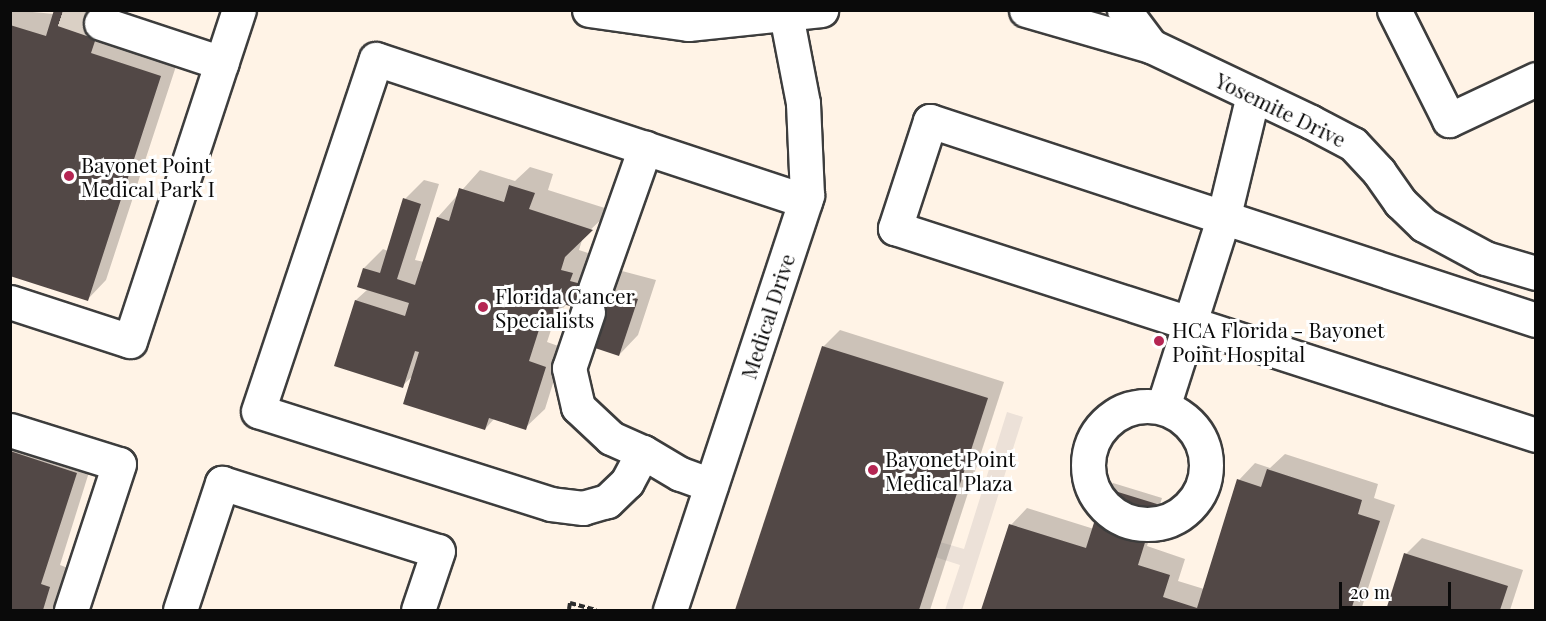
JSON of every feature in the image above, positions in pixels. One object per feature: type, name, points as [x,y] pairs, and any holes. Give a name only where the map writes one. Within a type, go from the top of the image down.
[{"type":"street","points":[[10,302],[130,341],[239,10]]},
{"type":"street","points":[[588,10],[688,24],[821,10]]},
{"type":"street","name":"Yosemite Drive","points":[[1026,10],[1151,46],[1353,144],[1379,172],[1400,202],[1424,225],[1485,258],[1536,273]]},
{"type":"street","points":[[1124,10],[1151,46]]},
{"type":"street","points":[[1394,10],[1449,120],[1536,79]]},
{"type":"street","name":"Medical Drive","points":[[670,610],[805,201],[803,103],[786,15]]},
{"type":"street","points":[[101,23],[222,63]]},
{"type":"street","points":[[643,452],[627,482],[607,501],[583,508],[551,504],[258,411],[376,59],[805,201]]},
{"type":"street","points":[[1163,407],[1223,219],[1253,94]]},
{"type":"street","points":[[1536,321],[930,121],[895,228],[1536,435]]},
{"type":"street","points":[[645,148],[569,368],[578,407],[611,438],[643,452],[680,474],[711,485]]},
{"type":"street","points":[[10,430],[118,464],[71,610]]},
{"type":"street","points":[[180,610],[222,483],[438,551],[418,610]]},
{"type":"path","points":[[569,609],[570,603],[596,610]]},
{"type":"shaded area","points":[[1007,412],[1023,417],[962,610],[945,610],[960,565],[935,557],[940,542],[964,549]]},
{"type":"building","name":"Bayonet Point Medical Park I","points":[[54,10],[104,14],[91,53],[161,76],[88,301],[10,276],[10,25],[46,36]]},
{"type":"building","name":"Florida Cancer Specialists","points":[[509,185],[535,193],[529,209],[593,230],[565,257],[561,270],[573,273],[570,281],[638,299],[619,356],[592,347],[602,316],[560,303],[556,317],[544,314],[529,361],[546,367],[526,430],[489,418],[485,430],[403,404],[419,352],[415,351],[403,388],[334,366],[355,300],[405,316],[409,303],[357,287],[363,268],[380,273],[403,198],[421,204],[397,279],[415,285],[437,217],[449,221],[459,188],[504,202]]},
{"type":"building","name":"Bayonet Point Medical Plaza","points":[[822,346],[988,398],[919,610],[735,610]]},
{"type":"building","points":[[10,451],[77,473],[41,584],[50,587],[43,610],[10,610]]},
{"type":"building","points":[[1267,469],[1362,500],[1358,514],[1380,521],[1351,610],[981,610],[1009,524],[1086,548],[1105,488],[1157,504],[1138,565],[1170,575],[1163,597],[1197,608],[1237,479],[1261,487]]},
{"type":"building","points":[[1404,553],[1508,586],[1500,610],[1386,610]]},
{"type":"tunnel","points":[[63,10],[101,23]]},
{"type":"place","name":"Bayonet Point Medical Park I","points":[[69,176]]},
{"type":"place","name":"Florida Cancer Specialists","points":[[483,307]]},
{"type":"place","name":"HCA Florida - Bayonet Point Hospital","points":[[1159,341]]},
{"type":"place","name":"Bayonet Point Medical Plaza","points":[[873,470]]}]
